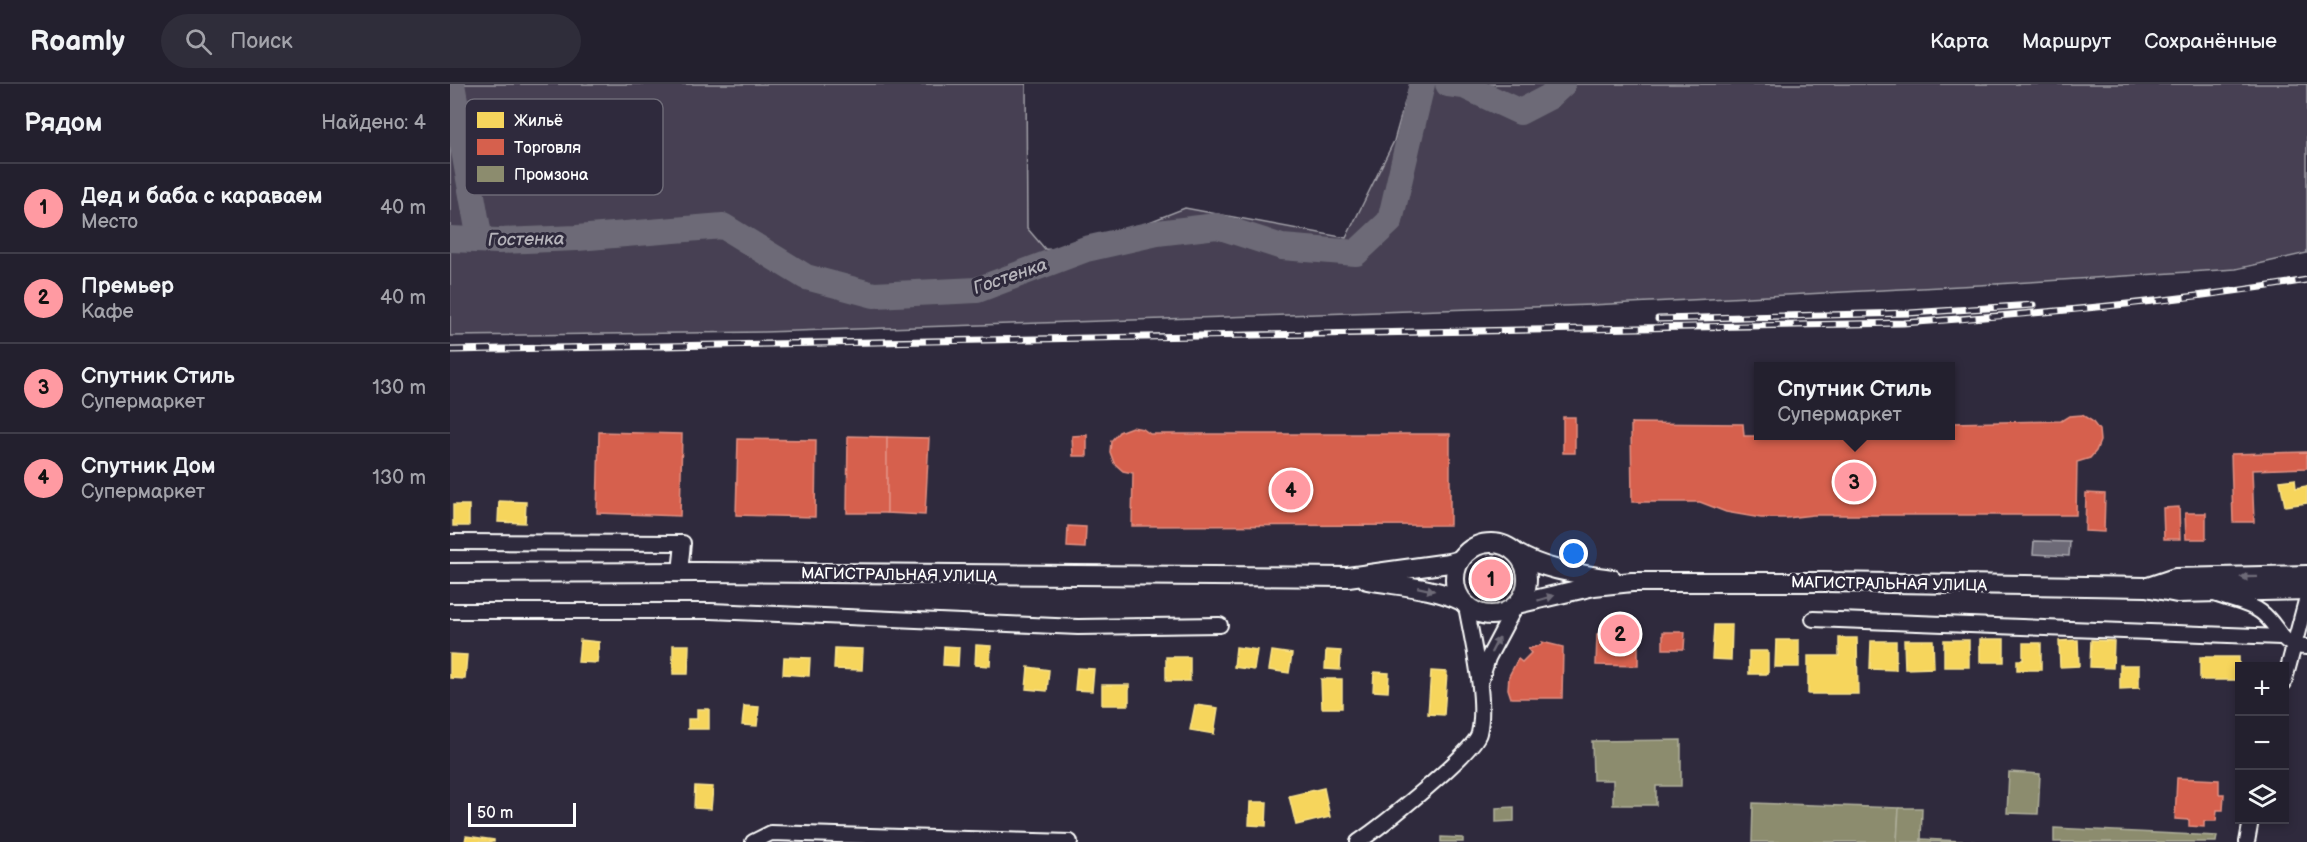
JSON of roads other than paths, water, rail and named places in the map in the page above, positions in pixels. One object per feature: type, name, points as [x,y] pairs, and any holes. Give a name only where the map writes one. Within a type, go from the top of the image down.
[{"type":"main road","name":"МАГИСТРАЛЬНАЯ УЛИЦА","points":[[450,573],[680,572],[1348,577],[1449,563],[1460,560],[1464,554],[1476,546],[1491,543],[1506,546],[1527,560],[1560,570],[1632,582]]},
{"type":"main road","points":[[1516,553],[1523,561],[1527,576],[1525,591],[1516,605]]},
{"type":"main road","points":[[1460,560],[1455,581],[1464,603]]},
{"type":"main road","name":"МАГИСТРАЛЬНАЯ УЛИЦА","points":[[2146,587],[2175,578],[2307,575]]},
{"type":"main road","name":"МАГИСТРАЛЬНАЯ УЛИЦА","points":[[1348,577],[1449,595],[1481,614],[1491,616],[1508,612],[1516,605],[1594,586],[1632,582],[1824,582],[2146,587],[2177,593],[2307,590]]},
{"type":"street","points":[[450,542],[682,543],[680,572]]},
{"type":"street","points":[[2210,592],[2261,611],[2273,623],[2281,637]]},
{"type":"street","points":[[2289,672],[2301,647],[2307,597]]},
{"type":"street","points":[[1358,842],[1372,833],[1473,746],[1477,740],[1480,727],[1480,685],[1464,603]]},
{"type":"street","points":[[1480,685],[1488,658],[1516,605]]},
{"type":"street","points":[[450,611],[711,611],[1078,627],[1220,625]]},
{"type":"street","points":[[1813,619],[2281,637],[2301,647]]},
{"type":"street","points":[[2247,842],[2250,824]]},
{"type":"street","points":[[753,842],[771,833],[1070,842]]},
{"type":"waterway","points":[[452,84],[465,156]]},
{"type":"waterway","name":"Гостенка","points":[[450,239],[498,241],[577,238],[723,226],[806,277],[874,295],[977,290],[1086,249],[1157,233],[1217,226],[1282,247],[1356,253],[1390,221],[1422,84]]},
{"type":"waterway","name":"Гостенка","points":[[1448,84],[1464,86],[1520,112],[1549,97],[1563,84]]},
{"type":"waterway","points":[[472,195],[480,240]]},
{"type":"railway","points":[[450,350],[1903,323],[2105,306],[2206,295],[2307,280]]},
{"type":"railway","points":[[1658,319],[1910,313],[2033,305]]},
{"type":"place","name":"Спутник Стиль","points":[[1854,482]]},
{"type":"place","name":"Спутник Дом","points":[[1291,490]]},
{"type":"place","name":"Дед и баба с караваем","points":[[1491,579]]},
{"type":"place","name":"Премьер","points":[[1620,634]]}]
